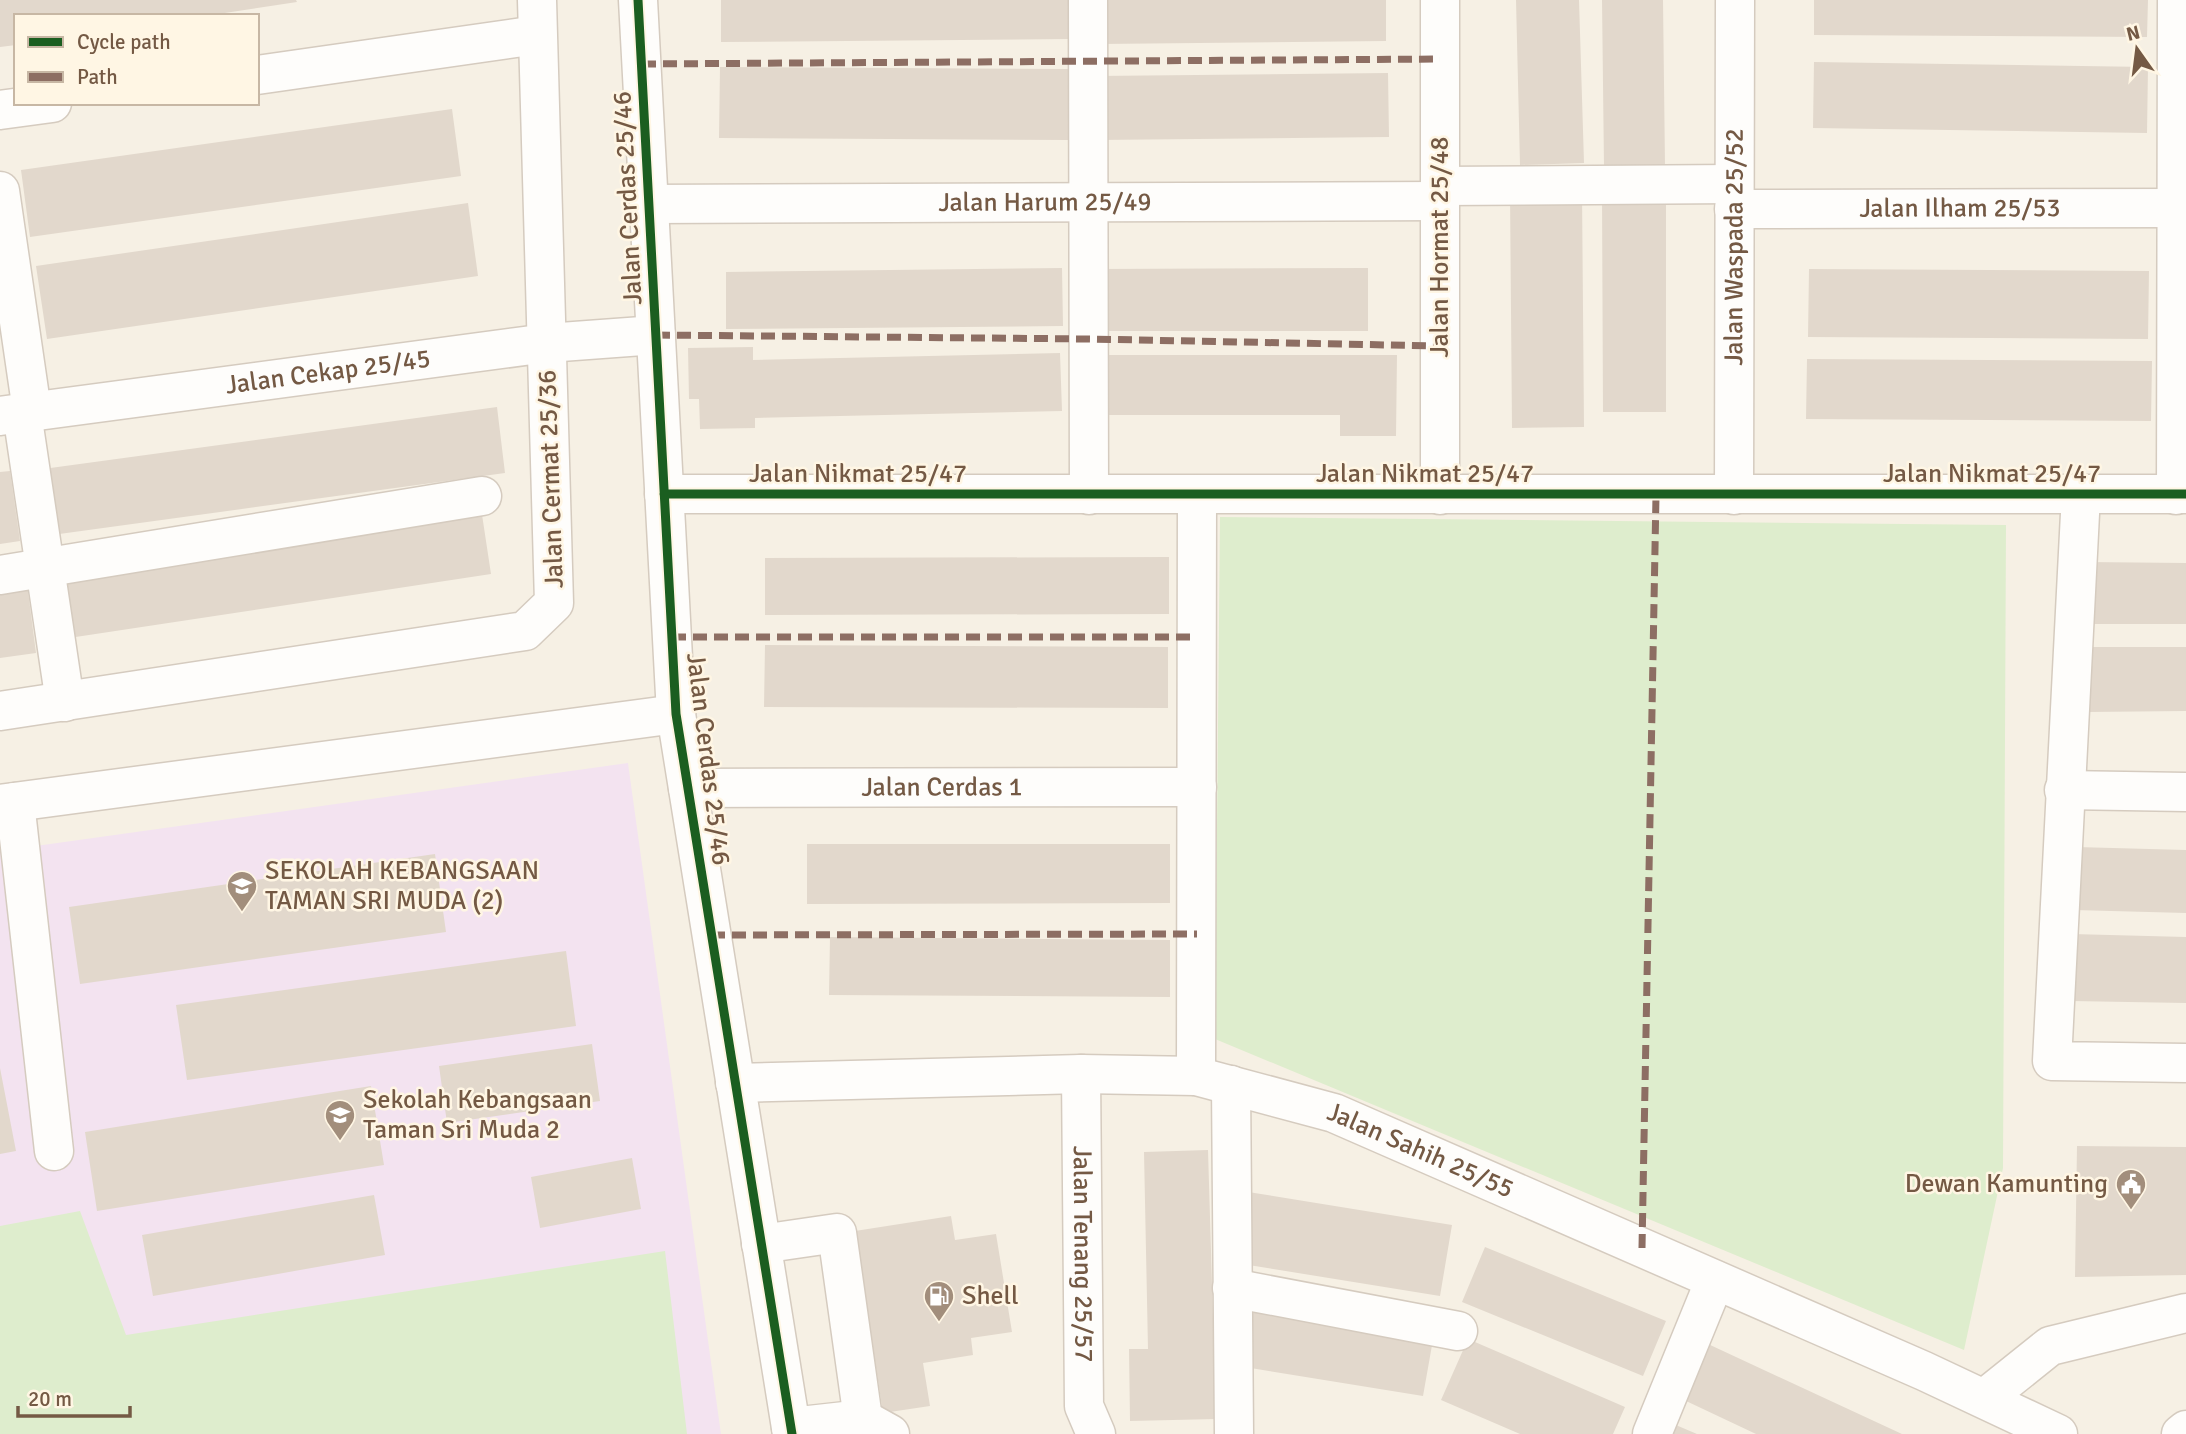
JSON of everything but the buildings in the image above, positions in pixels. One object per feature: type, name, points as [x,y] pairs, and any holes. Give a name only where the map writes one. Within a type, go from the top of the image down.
[{"type":"street","name":"Jalan Cerdas 25/46","points":[[638,0],[676,714],[791,1430]]},
{"type":"street","points":[[1088,0],[1089,495]]},
{"type":"street","name":"Jalan Hormat 25/48","points":[[1440,0],[1440,495]]},
{"type":"street","name":"Jalan Waspada 25/52","points":[[1734,495],[1735,0]]},
{"type":"street","points":[[2177,0],[2181,208],[2181,495]]},
{"type":"street","points":[[259,75],[537,18]]},
{"type":"street","name":"Jalan Cermat 25/36","points":[[0,711],[525,631],[554,603],[537,18]]},
{"type":"street","points":[[0,110],[37,105]]},
{"type":"street","points":[[0,191],[18,413],[65,702]]},
{"type":"street","name":"Jalan Harum 25/49","points":[[649,204],[1089,202],[1440,193],[1734,196]]},
{"type":"street","name":"Jalan Ilham 25/53","points":[[1734,196],[2181,208]]},
{"type":"street","name":"Jalan Cekap 25/45","points":[[18,413],[547,343],[656,335]]},
{"type":"street","name":"Jalan Nikmat 25/47","points":[[664,494],[2181,495]]},
{"type":"street","points":[[2081,494],[2064,790],[2053,1061],[2186,1063]]},
{"type":"street","points":[[1198,495],[1197,787],[1214,1081],[1233,1288],[1234,1434]]},
{"type":"street","points":[[0,575],[482,496]]},
{"type":"street","points":[[54,1151],[14,926],[7,803],[676,714]]},
{"type":"street","name":"Jalan Cerdas 1","points":[[688,788],[1197,787]]},
{"type":"street","points":[[2064,790],[2186,792]]},
{"type":"street","name":"Jalan Sahih 25/55","points":[[735,1083],[1081,1074],[1214,1081],[1334,1113],[1985,1398],[2058,1434]]},
{"type":"street","name":"Jalan Tenang 25/57","points":[[1081,1074],[1084,1406],[1096,1434]]},
{"type":"street","points":[[761,1244],[837,1233],[876,1427],[791,1430]]},
{"type":"street","points":[[1652,1434],[1715,1280]]},
{"type":"street","points":[[1233,1288],[1458,1331]]},
{"type":"street","points":[[1985,1398],[2050,1346],[2186,1313]]},
{"type":"street","points":[[2181,1434],[2186,1430]]},
{"type":"shaded area","name":"Sekolah Kebangsaan Taman Sri Muda 2","points":[[628,763],[721,1434],[0,1434],[0,851]]},
{"type":"green space","points":[[1220,517],[2006,525],[2003,1168],[1964,1350],[1215,1039]]},
{"type":"green space","points":[[80,1211],[126,1335],[665,1251],[687,1434],[0,1434],[0,1226]]},
{"type":"marked path","points":[[642,64],[1440,59]]},
{"type":"marked path","points":[[656,335],[1440,346]]},
{"type":"marked path","points":[[1642,1248],[1656,495]]},
{"type":"marked path","points":[[672,637],[1197,637]]},
{"type":"marked path","points":[[711,935],[1197,934]]},
{"type":"cycle path","points":[[638,0],[676,714],[792,1434]]},
{"type":"cycle path","points":[[664,494],[2186,494]]},
{"type":"place","name":"SEKOLAH KEBANGSAAN TAMAN SRI MUDA (2)","points":[[242,913]]},
{"type":"place","name":"Sekolah Kebangsaan Taman Sri Muda 2","points":[[340,1142]]},
{"type":"place","name":"Dewan Kamunting","points":[[2131,1211]]},
{"type":"place","name":"Shell","points":[[939,1323]]}]
